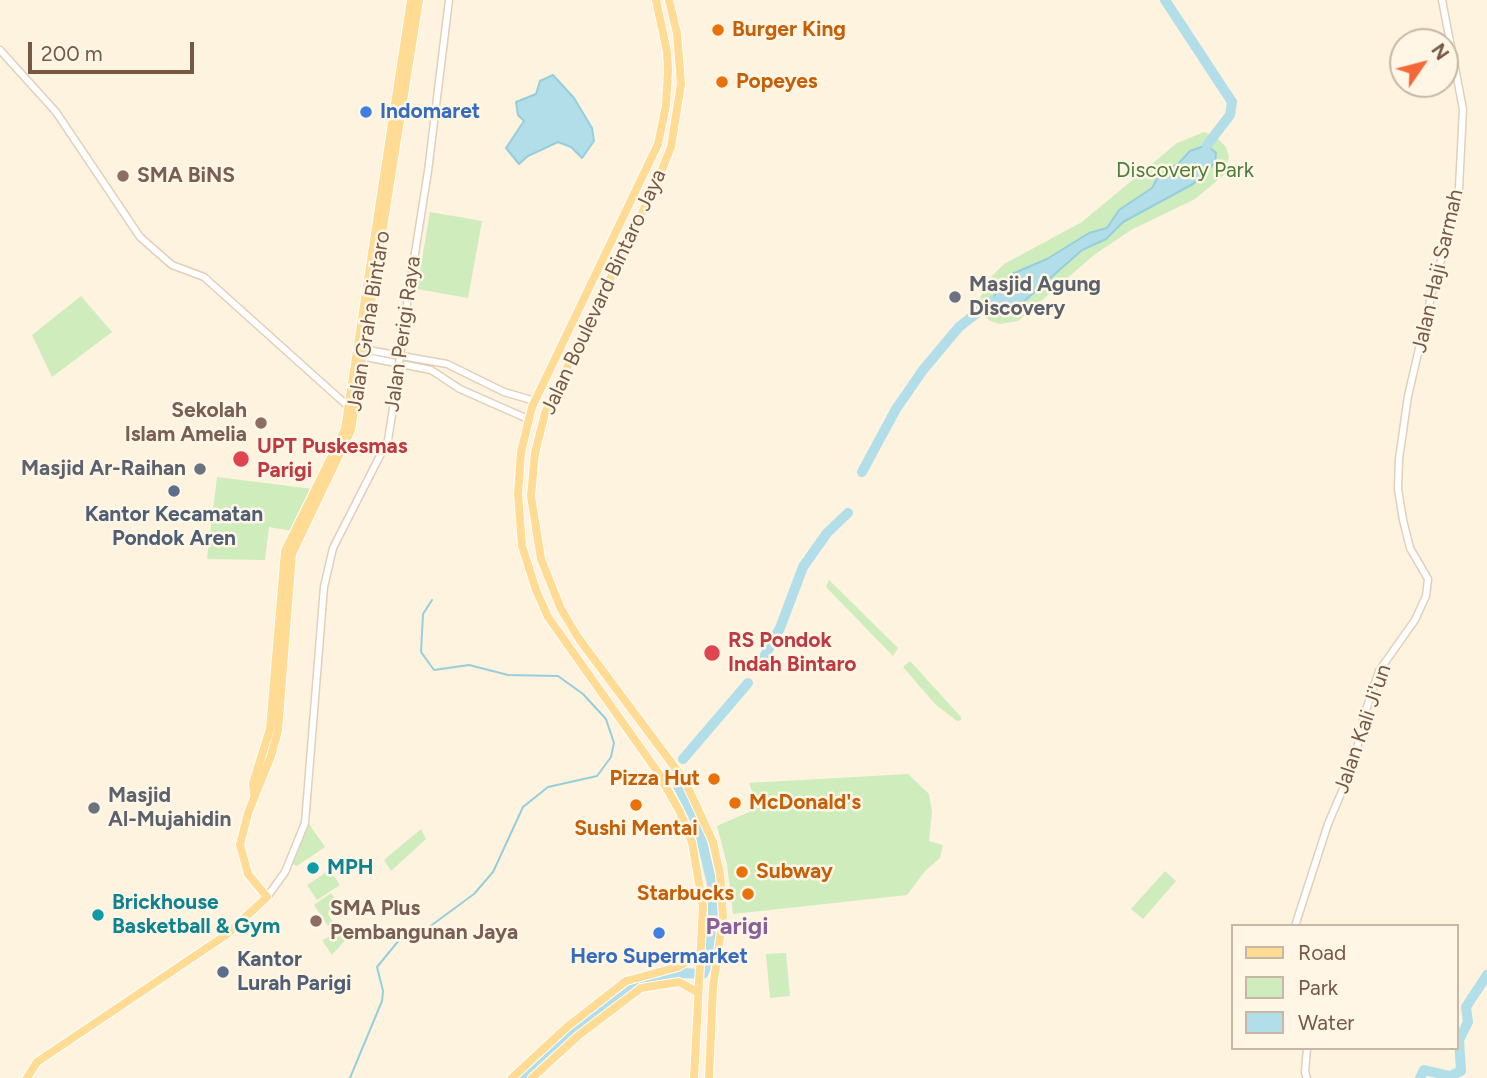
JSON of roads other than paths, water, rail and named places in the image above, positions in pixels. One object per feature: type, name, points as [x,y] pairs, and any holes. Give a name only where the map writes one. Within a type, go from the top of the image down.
[{"type":"main road","name":"Jalan Graha Bintaro","points":[[411,0],[413,14]]},
{"type":"main road","name":"Jalan Graha Bintaro","points":[[260,905],[255,887],[244,867],[240,848],[254,794],[253,783],[270,730],[281,624],[285,551],[341,441],[352,409],[413,14],[419,0]]},
{"type":"main road","name":"Jalan Boulevard Bintaro Jaya","points":[[656,0],[668,70],[666,105],[658,144],[528,419],[519,468],[519,522],[522,546],[539,598],[561,637],[622,718],[669,792],[685,823],[697,860],[704,907],[694,1078]]},
{"type":"main road","name":"Jalan Boulevard Bintaro Jaya","points":[[669,0],[677,33],[681,84],[671,146],[657,182],[549,402],[535,453],[531,489],[533,522],[552,592],[579,639],[685,781],[708,826],[720,874],[722,924],[713,987],[709,1078]]},
{"type":"main road","points":[[539,598],[546,592],[552,592]]},
{"type":"main road","points":[[669,792],[685,781]]},
{"type":"main road","name":"Jalan Graha Bintaro","points":[[255,887],[267,897]]},
{"type":"main road","points":[[27,1078],[33,1065],[218,941],[267,897]]},
{"type":"main road","points":[[512,1078],[572,1031],[626,981],[679,968],[702,952]]},
{"type":"main road","points":[[679,968],[680,981]]},
{"type":"main road","points":[[532,1078],[572,1031],[635,991],[680,981],[698,987]]},
{"type":"street","name":"Jalan Perigi Raya","points":[[267,897],[285,872],[305,822],[324,587],[333,548],[388,440],[428,171],[449,0]]},
{"type":"street","name":"Jalan Haji Sarmah","points":[[1399,459],[1408,396],[1459,188],[1463,109],[1442,0]]},
{"type":"street","points":[[0,50],[56,112],[140,237],[172,265],[204,277],[352,409]]},
{"type":"street","points":[[360,352],[447,364],[504,392],[535,401]]},
{"type":"street","points":[[360,352],[431,370],[460,389],[528,419]]},
{"type":"street","name":"Jalan Kali Ji'un","points":[[1296,924],[1328,824],[1354,763],[1364,716],[1379,671],[1415,620],[1426,596],[1428,579],[1410,548],[1403,520],[1399,459]]},
{"type":"street","points":[[1307,1050],[1307,1078]]},
{"type":"water","points":[[553,75],[574,98],[592,128],[594,141],[582,158],[571,147],[558,142],[528,156],[519,164],[506,148],[524,121],[518,115],[516,102],[536,94],[540,81]]},
{"type":"water","points":[[1207,145],[1216,153],[1215,163],[1193,184],[1123,222],[1106,239],[1082,250],[1021,304],[1004,310],[996,307],[993,297],[1012,274],[1047,259],[1089,233],[1107,228],[1119,210],[1152,188],[1159,175],[1179,163],[1190,151]]},
{"type":"waterway","points":[[1165,0],[1232,102],[1230,115],[1207,145]]},
{"type":"waterway","points":[[862,472],[896,409],[923,370],[959,327],[992,301]]},
{"type":"waterway","points":[[758,668],[780,628],[803,567],[827,533],[848,513]]},
{"type":"waterway","points":[[350,1078],[382,1001],[383,991],[377,967],[400,939],[425,930],[474,894],[493,872],[523,807],[548,787],[597,776],[611,757],[614,743],[606,719],[583,694],[558,676],[508,675],[469,665],[434,670],[421,652],[423,614],[432,600]]},
{"type":"waterway","points":[[683,759],[748,683]]},
{"type":"waterway","points":[[523,1078],[559,1044],[631,990],[682,973],[703,974],[707,966],[713,922],[712,884],[698,825],[678,786]]},
{"type":"waterway","points":[[1420,1078],[1424,1070],[1450,1076],[1461,1071],[1459,1040],[1468,1022],[1466,1007],[1487,975]]},
{"type":"place","name":"Burger King","points":[[718,30]]},
{"type":"place","name":"Popeyes","points":[[722,82]]},
{"type":"place","name":"Indomaret","points":[[366,112]]},
{"type":"place","name":"SMA BiNS","points":[[123,176]]},
{"type":"place","name":"Masjid Agung Discovery","points":[[955,297]]},
{"type":"place","name":"Sekolah Islam Amelia","points":[[261,423]]},
{"type":"place","name":"UPT Puskesmas Parigi","points":[[241,459]]},
{"type":"place","name":"Masjid Ar-Raihan","points":[[200,469]]},
{"type":"place","name":"Kantor Kecamatan Pondok Aren","points":[[174,491]]},
{"type":"place","name":"RS Pondok Indah Bintaro","points":[[712,653]]},
{"type":"place","name":"Pizza Hut","points":[[714,779]]},
{"type":"place","name":"McDonald's","points":[[735,803]]},
{"type":"place","name":"Sushi Mentai","points":[[636,805]]},
{"type":"place","name":"Masjid Al-Mujahidin","points":[[94,808]]},
{"type":"place","name":"MPH","points":[[313,868]]},
{"type":"place","name":"Subway","points":[[742,872]]},
{"type":"place","name":"Starbucks","points":[[748,894]]},
{"type":"place","name":"Brickhouse Basketball & Gym","points":[[98,915]]},
{"type":"place","name":"SMA Plus Pembangunan Jaya","points":[[316,921]]},
{"type":"place","name":"Hero Supermarket","points":[[659,933]]},
{"type":"place","name":"Kantor Lurah Parigi","points":[[223,972]]},
{"type":"district","name":"Parigi","points":[[737,927]]},
{"type":"park label","name":"Discovery Park","points":[[1185,171]]}]
